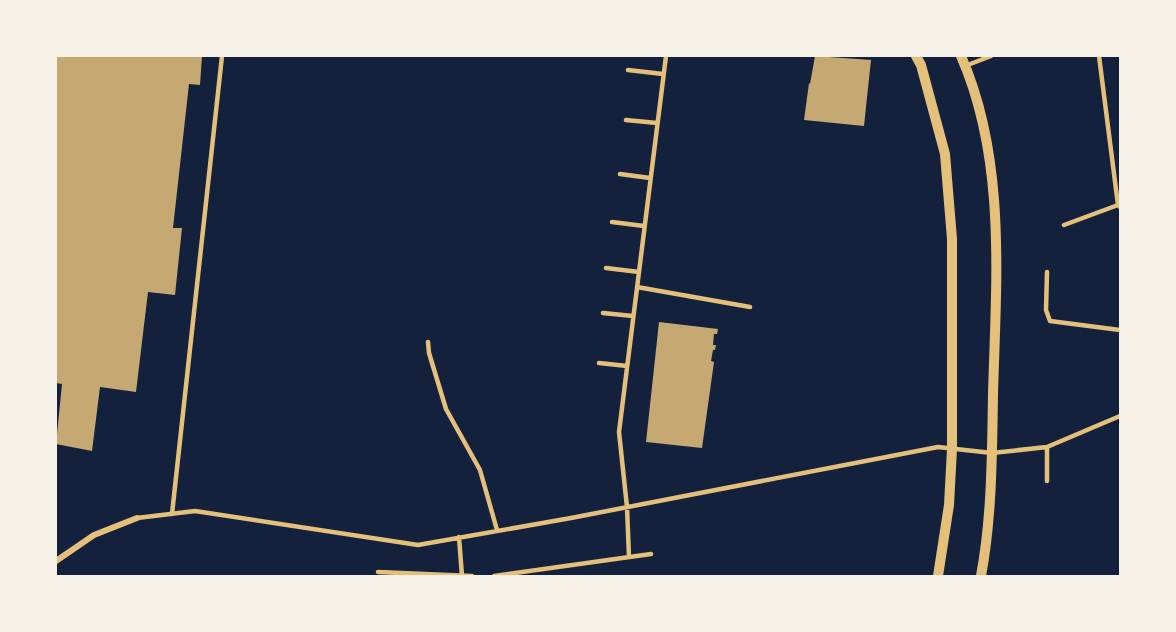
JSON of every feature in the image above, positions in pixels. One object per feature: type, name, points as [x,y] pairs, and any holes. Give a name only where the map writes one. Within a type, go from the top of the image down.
[{"type":"street","points":[[919,60],[945,154],[952,239],[952,449],[949,505],[938,576]]},
{"type":"street","points":[[963,61],[981,120],[994,191],[996,310],[992,453],[988,542],[981,576]]},
{"type":"street","points":[[56,561],[94,535],[137,518]]},
{"type":"lane","points":[[172,514],[222,56]]},
{"type":"lane","points":[[629,557],[627,507],[619,432],[666,56]]},
{"type":"lane","points":[[963,61],[991,56]]},
{"type":"lane","points":[[1064,225],[1119,206],[1099,56]]},
{"type":"lane","points":[[628,70],[663,74]]},
{"type":"lane","points":[[626,120],[657,123]]},
{"type":"lane","points":[[620,174],[650,178]]},
{"type":"lane","points":[[612,222],[644,226]]},
{"type":"lane","points":[[606,268],[639,272]]},
{"type":"lane","points":[[1047,272],[1046,309],[1050,321],[1120,330]]},
{"type":"lane","points":[[637,287],[750,307]]},
{"type":"lane","points":[[603,313],[633,316]]},
{"type":"lane","points":[[428,342],[429,353],[446,409],[480,470],[497,530]]},
{"type":"lane","points":[[599,363],[627,366]]},
{"type":"lane","points":[[137,518],[195,511],[418,545],[938,447],[992,453],[1047,447],[1120,416]]},
{"type":"lane","points":[[1047,447],[1047,480]]},
{"type":"lane","points":[[459,537],[462,576]]},
{"type":"lane","points":[[494,576],[651,554]]},
{"type":"lane","points":[[378,572],[472,576]]},
{"type":"building","points":[[56,56],[202,56],[200,85],[189,84],[173,228],[182,228],[175,295],[148,292],[136,392],[100,387],[92,451],[56,444],[62,384],[56,383]]},
{"type":"building","points":[[815,56],[871,60],[864,126],[804,120]]},
{"type":"building","points":[[659,322],[718,329],[717,334],[714,334],[713,345],[716,345],[711,361],[714,362],[702,448],[646,442]]}]
